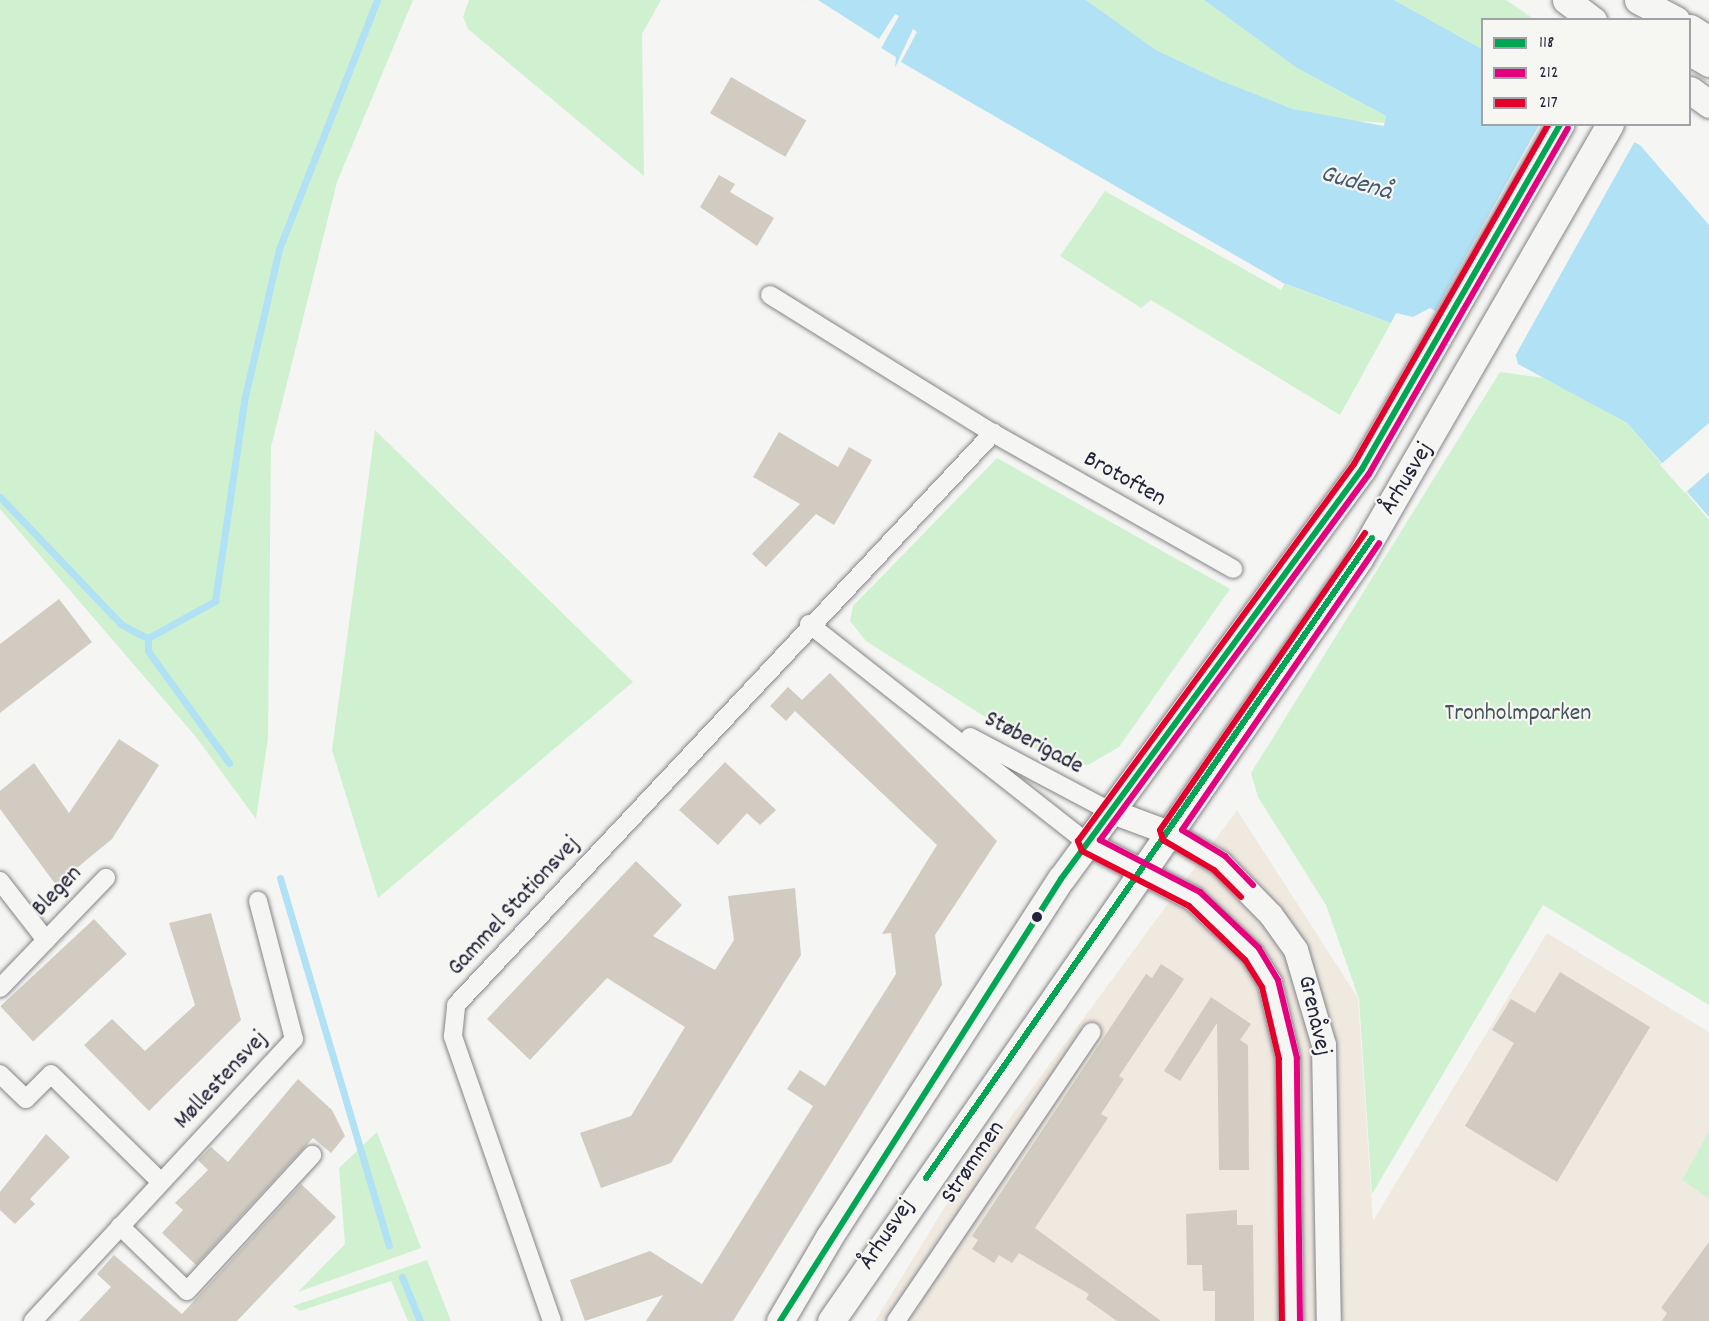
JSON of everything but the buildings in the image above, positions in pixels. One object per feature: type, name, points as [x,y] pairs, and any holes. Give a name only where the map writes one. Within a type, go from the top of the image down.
[{"type":"main road","points":[[1566,0],[1590,18]]},
{"type":"main road","points":[[1626,0],[1636,18]]},
{"type":"main road","points":[[1638,0],[1672,18]]},
{"type":"main road","points":[[1691,29],[1709,40]]},
{"type":"main road","points":[[1691,52],[1709,63]]},
{"type":"main road","points":[[1691,91],[1709,104]]},
{"type":"main road","name":"Århusvej","points":[[780,1321],[829,1237],[1087,843],[1362,469],[1450,322],[1559,126]]},
{"type":"main road","name":"Århusvej","points":[[831,1321],[1359,559],[1488,343],[1609,126]]},
{"type":"street","name":"Brotoften","points":[[770,295],[993,433],[1233,568]]},
{"type":"street","points":[[809,624],[993,433]]},
{"type":"street","name":"Støberigade","points":[[809,624],[934,718],[1087,843]]},
{"type":"street","name":"Gammel Stationsvej","points":[[552,1321],[453,1036],[456,1005],[809,624]]},
{"type":"street","name":"Støberigade","points":[[934,718],[1110,811]]},
{"type":"street","name":"Grenåvej","points":[[1110,811],[1169,833],[1220,863],[1271,915],[1296,950],[1312,994],[1324,1045],[1329,1321]]},
{"type":"street","name":"Grenåvej","points":[[1087,843],[1143,870],[1194,899],[1230,930],[1270,983],[1282,1016],[1288,1058],[1291,1321]]},
{"type":"street","name":"Blegen","points":[[0,988],[106,878]]},
{"type":"street","name":"Blegen","points":[[0,881],[46,940]]},
{"type":"street","name":"Møllestensvej","points":[[33,1321],[160,1181],[294,1039],[258,901]]},
{"type":"street","name":"Strømmen","points":[[896,1321],[1092,1032]]},
{"type":"street","points":[[0,1074],[26,1099],[51,1074],[160,1181]]},
{"type":"street","points":[[120,1226],[187,1291],[312,1155]]},
{"type":"shaded area","points":[[1237,810],[1358,998],[1373,1221],[1547,933],[1709,1032],[1709,1131],[1682,1180],[1709,1199],[1709,1321],[875,1321],[946,1205]]},
{"type":"green space","points":[[0,0],[413,0],[337,182],[271,447],[268,738],[256,819],[196,737],[0,509]]},
{"type":"green space","points":[[469,0],[661,0],[642,34],[644,176],[468,29],[463,17]]},
{"type":"green space","points":[[1086,0],[1204,0],[1297,68],[1386,116],[1388,123],[1338,120],[1293,109],[1218,80],[1156,50]]},
{"type":"green space","points":[[1394,0],[1506,0],[1533,18],[1481,18],[1481,48]]},
{"type":"green space","points":[[1107,188],[1281,290],[1285,284],[1391,323],[1340,415],[1151,300],[1141,308],[1060,256]]},
{"type":"green space","name":"Tronholmparken","points":[[1500,372],[1545,378],[1627,423],[1709,520],[1709,1005],[1543,905],[1372,1194],[1359,999],[1326,905],[1258,797],[1251,773]]},
{"type":"green space","points":[[375,430],[633,682],[378,898],[332,750]]},
{"type":"green space","points":[[997,458],[1230,589],[1119,747],[1088,765],[1050,758],[866,641],[850,621],[853,606]]},
{"type":"green space","points":[[1709,1131],[1709,1199],[1682,1180]]},
{"type":"green space","points":[[377,1132],[421,1248],[298,1292],[345,1244],[339,1168]]},
{"type":"green space","points":[[427,1260],[451,1321],[408,1321],[391,1281],[300,1311],[293,1306]]},
{"type":"water","name":"Gudenå","points":[[803,0],[1086,0],[1156,50],[1219,80],[1293,109],[1384,126],[1386,116],[1297,68],[1204,0],[1394,0],[1481,48],[1481,126],[1601,126],[1640,145],[1709,225],[1709,517],[1627,423],[1518,364],[1516,356],[1430,308],[1413,317],[1396,313],[1391,323],[1286,284],[1281,290],[895,70],[896,57]]},
{"type":"pier","points":[[803,0],[818,0],[879,39],[895,14],[899,16],[879,52]]},
{"type":"pier","points":[[913,29],[917,32],[901,62],[1285,284],[1281,290],[893,72]]},
{"type":"pier","points":[[1538,126],[1609,126],[1635,141],[1514,358],[1434,313]]},
{"type":"pier","points":[[1709,423],[1709,472],[1685,493],[1660,465]]},
{"type":"waterway","points":[[0,497],[121,624],[139,634],[148,638],[215,601],[244,401],[279,249],[377,0]]},
{"type":"waterway","points":[[148,638],[148,651],[229,763]]},
{"type":"waterway","points":[[280,878],[389,1245]]},
{"type":"waterway","points":[[402,1277],[420,1321]]},
{"type":"transit line","name":"217","points":[[1282,1321],[1279,1059],[1262,987],[1245,960],[1189,906],[1082,851],[1078,841],[1354,464],[1548,126]]},
{"type":"transit line","name":"118","points":[[780,1321],[1061,879],[1362,469],[1559,126]]},
{"type":"transit line","name":"212","points":[[1300,1321],[1297,1058],[1278,980],[1259,948],[1200,892],[1100,840],[1369,474],[1568,128]]},
{"type":"transit line","name":"217","points":[[1241,897],[1214,870],[1163,840],[1160,830],[1365,533]]},
{"type":"transit line","name":"118","points":[[926,1178],[1372,538]]},
{"type":"transit line","name":"212","points":[[1253,885],[1225,856],[1182,830],[1379,543]]}]
